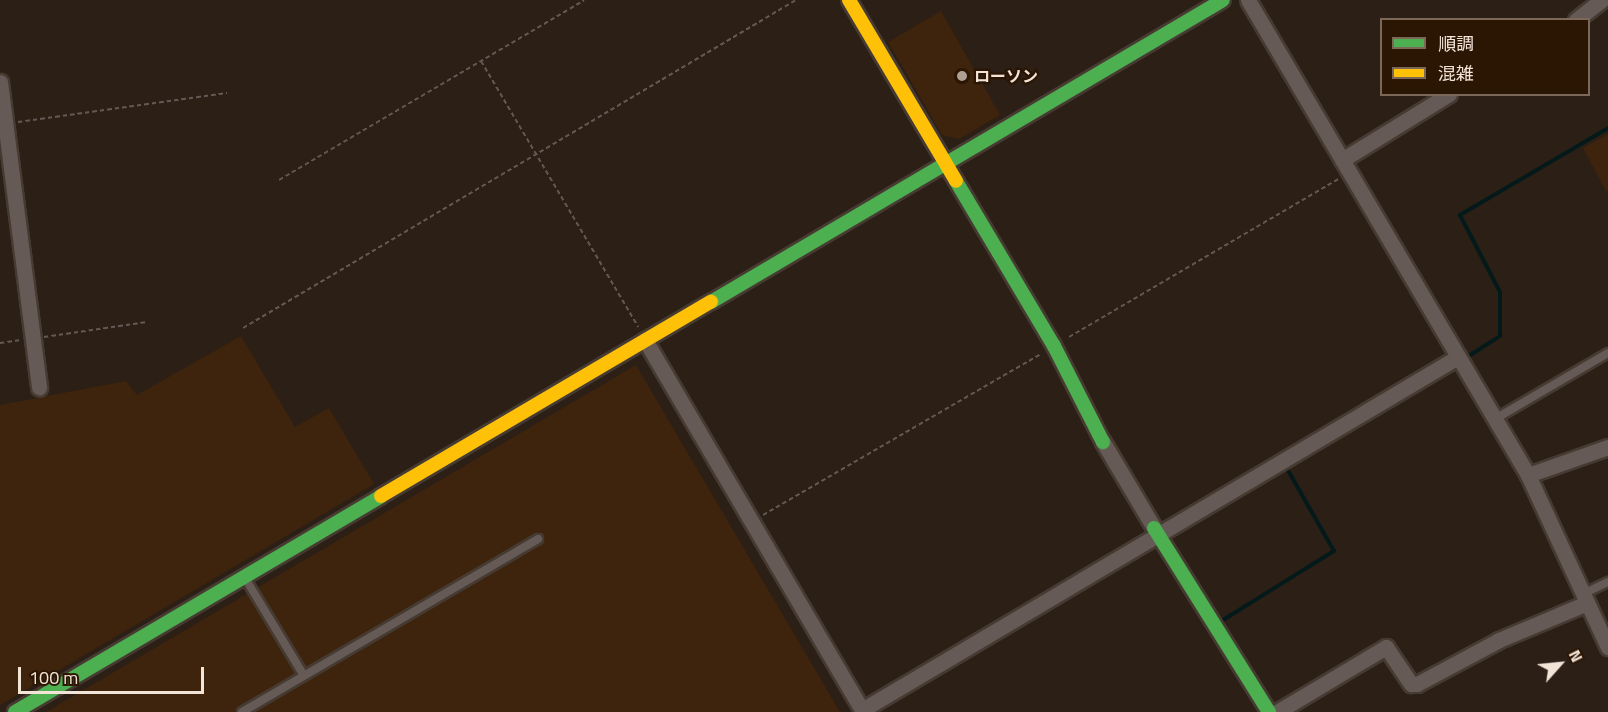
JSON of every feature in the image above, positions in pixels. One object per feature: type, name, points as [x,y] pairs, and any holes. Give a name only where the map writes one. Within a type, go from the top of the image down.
[{"type":"street","points":[[849,0],[1054,346],[1103,442],[1156,531],[1215,620],[1269,712]]},
{"type":"street","points":[[15,712],[1223,0]]},
{"type":"street","points":[[1248,0],[1528,475],[1608,646]]},
{"type":"street","points":[[1579,18],[1602,0]]},
{"type":"street","points":[[0,82],[35,338],[39,388]]},
{"type":"street","points":[[1345,167],[1446,96]]},
{"type":"street","points":[[645,340],[863,711],[1156,531],[1458,357]]},
{"type":"street","points":[[1528,475],[1608,447]]},
{"type":"street","points":[[1277,712],[1386,647],[1411,684],[1417,684],[1498,640],[1585,598]]},
{"type":"lane","points":[[1495,419],[1608,353]]},
{"type":"lane","points":[[242,712],[538,539]]},
{"type":"lane","points":[[245,577],[303,675]]},
{"type":"lane","points":[[1585,598],[1608,582]]},
{"type":"path","points":[[279,180],[584,0]]},
{"type":"path","points":[[243,328],[796,0]]},
{"type":"path","points":[[481,61],[645,340]]},
{"type":"path","points":[[6,123],[227,93]]},
{"type":"path","points":[[751,523],[1054,346],[1345,167]]},
{"type":"path","points":[[0,343],[147,322]]},
{"type":"shaded area","points":[[941,11],[1000,115],[959,139],[942,135],[888,42]]},
{"type":"shaded area","points":[[1608,134],[1608,190],[1606,191],[1583,148]]},
{"type":"shaded area","points":[[241,336],[295,427],[329,408],[374,484],[0,705],[0,405],[126,381],[137,395]]},
{"type":"shaded area","points":[[636,365],[840,712],[46,712]]},
{"type":"waterway","points":[[1464,359],[1500,336],[1500,292],[1460,215],[1608,128]]},
{"type":"waterway","points":[[1337,438],[1379,412]]},
{"type":"waterway","points":[[1223,620],[1334,551],[1286,467]]},
{"type":"traffic: fast","points":[[711,302],[1223,0]]},
{"type":"traffic: fast","points":[[956,181],[1054,346],[1103,442]]},
{"type":"traffic: fast","points":[[15,712],[381,496]]},
{"type":"traffic: fast","points":[[1154,528],[1269,712]]},
{"type":"traffic: slow","points":[[849,0],[956,181]]},
{"type":"traffic: slow","points":[[381,496],[711,302]]},
{"type":"place","name":"ローソン","points":[[962,76]]}]
